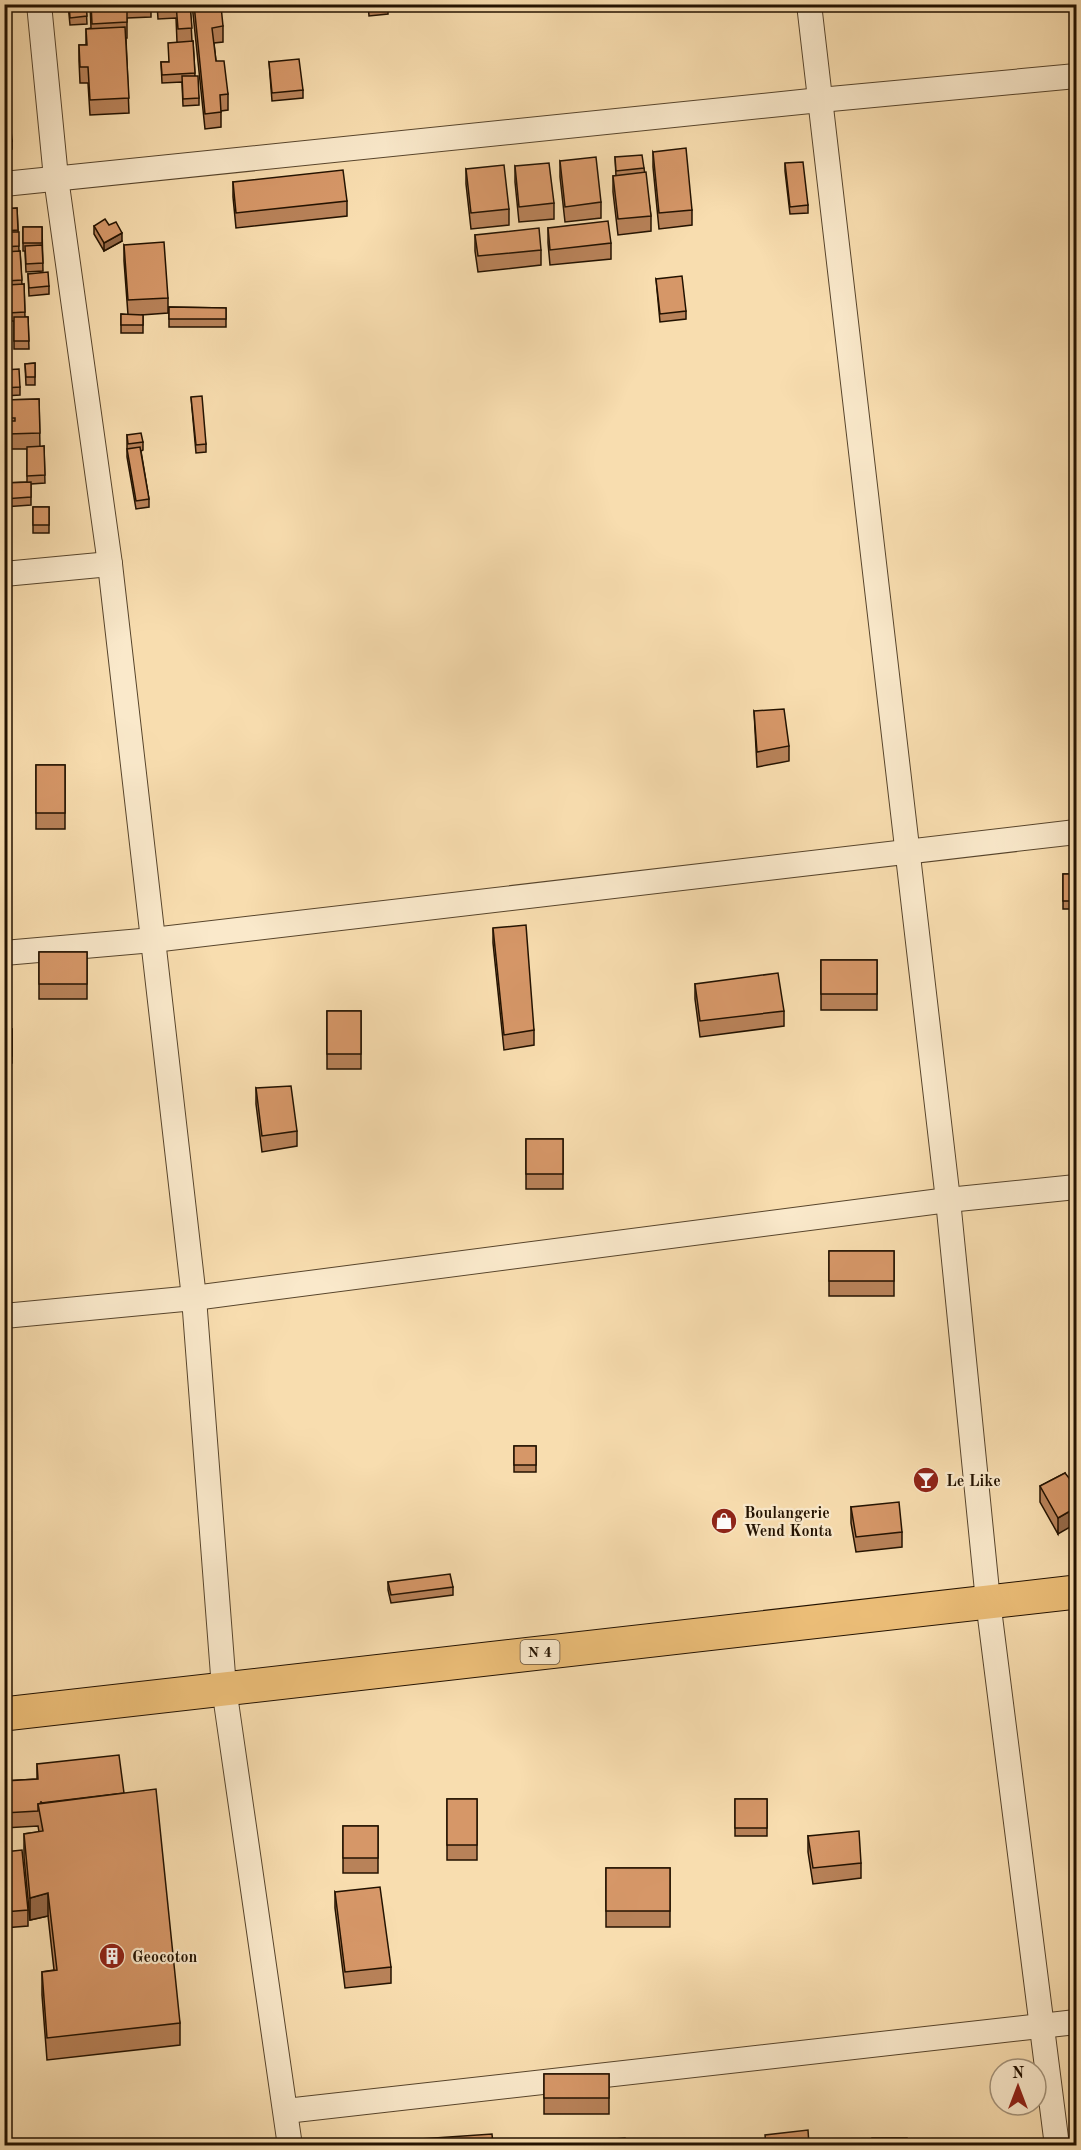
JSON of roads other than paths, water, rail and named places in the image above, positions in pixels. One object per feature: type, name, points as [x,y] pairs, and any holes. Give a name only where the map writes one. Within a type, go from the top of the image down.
[{"type":"highway","name":"N 4","points":[[4,1714],[1077,1592]]},
{"type":"street","points":[[39,4],[56,178],[110,564],[194,1298],[224,1688],[290,2145]]},
{"type":"street","points":[[809,4],[948,1200],[988,1601],[1057,2145]]},
{"type":"street","points":[[4,184],[820,100],[1077,76]]},
{"type":"street","points":[[4,574],[110,564]]},
{"type":"street","points":[[4,953],[153,940],[1077,832]]},
{"type":"street","points":[[4,1316],[194,1298],[948,1200],[1077,1187]]},
{"type":"street","points":[[286,2111],[1077,2022]]},
{"type":"place","name":"Le Like","points":[[926,1480]]},
{"type":"place","name":"Boulangerie Wend Konta","points":[[724,1521]]},
{"type":"place","name":"Geocoton","points":[[112,1956]]}]
